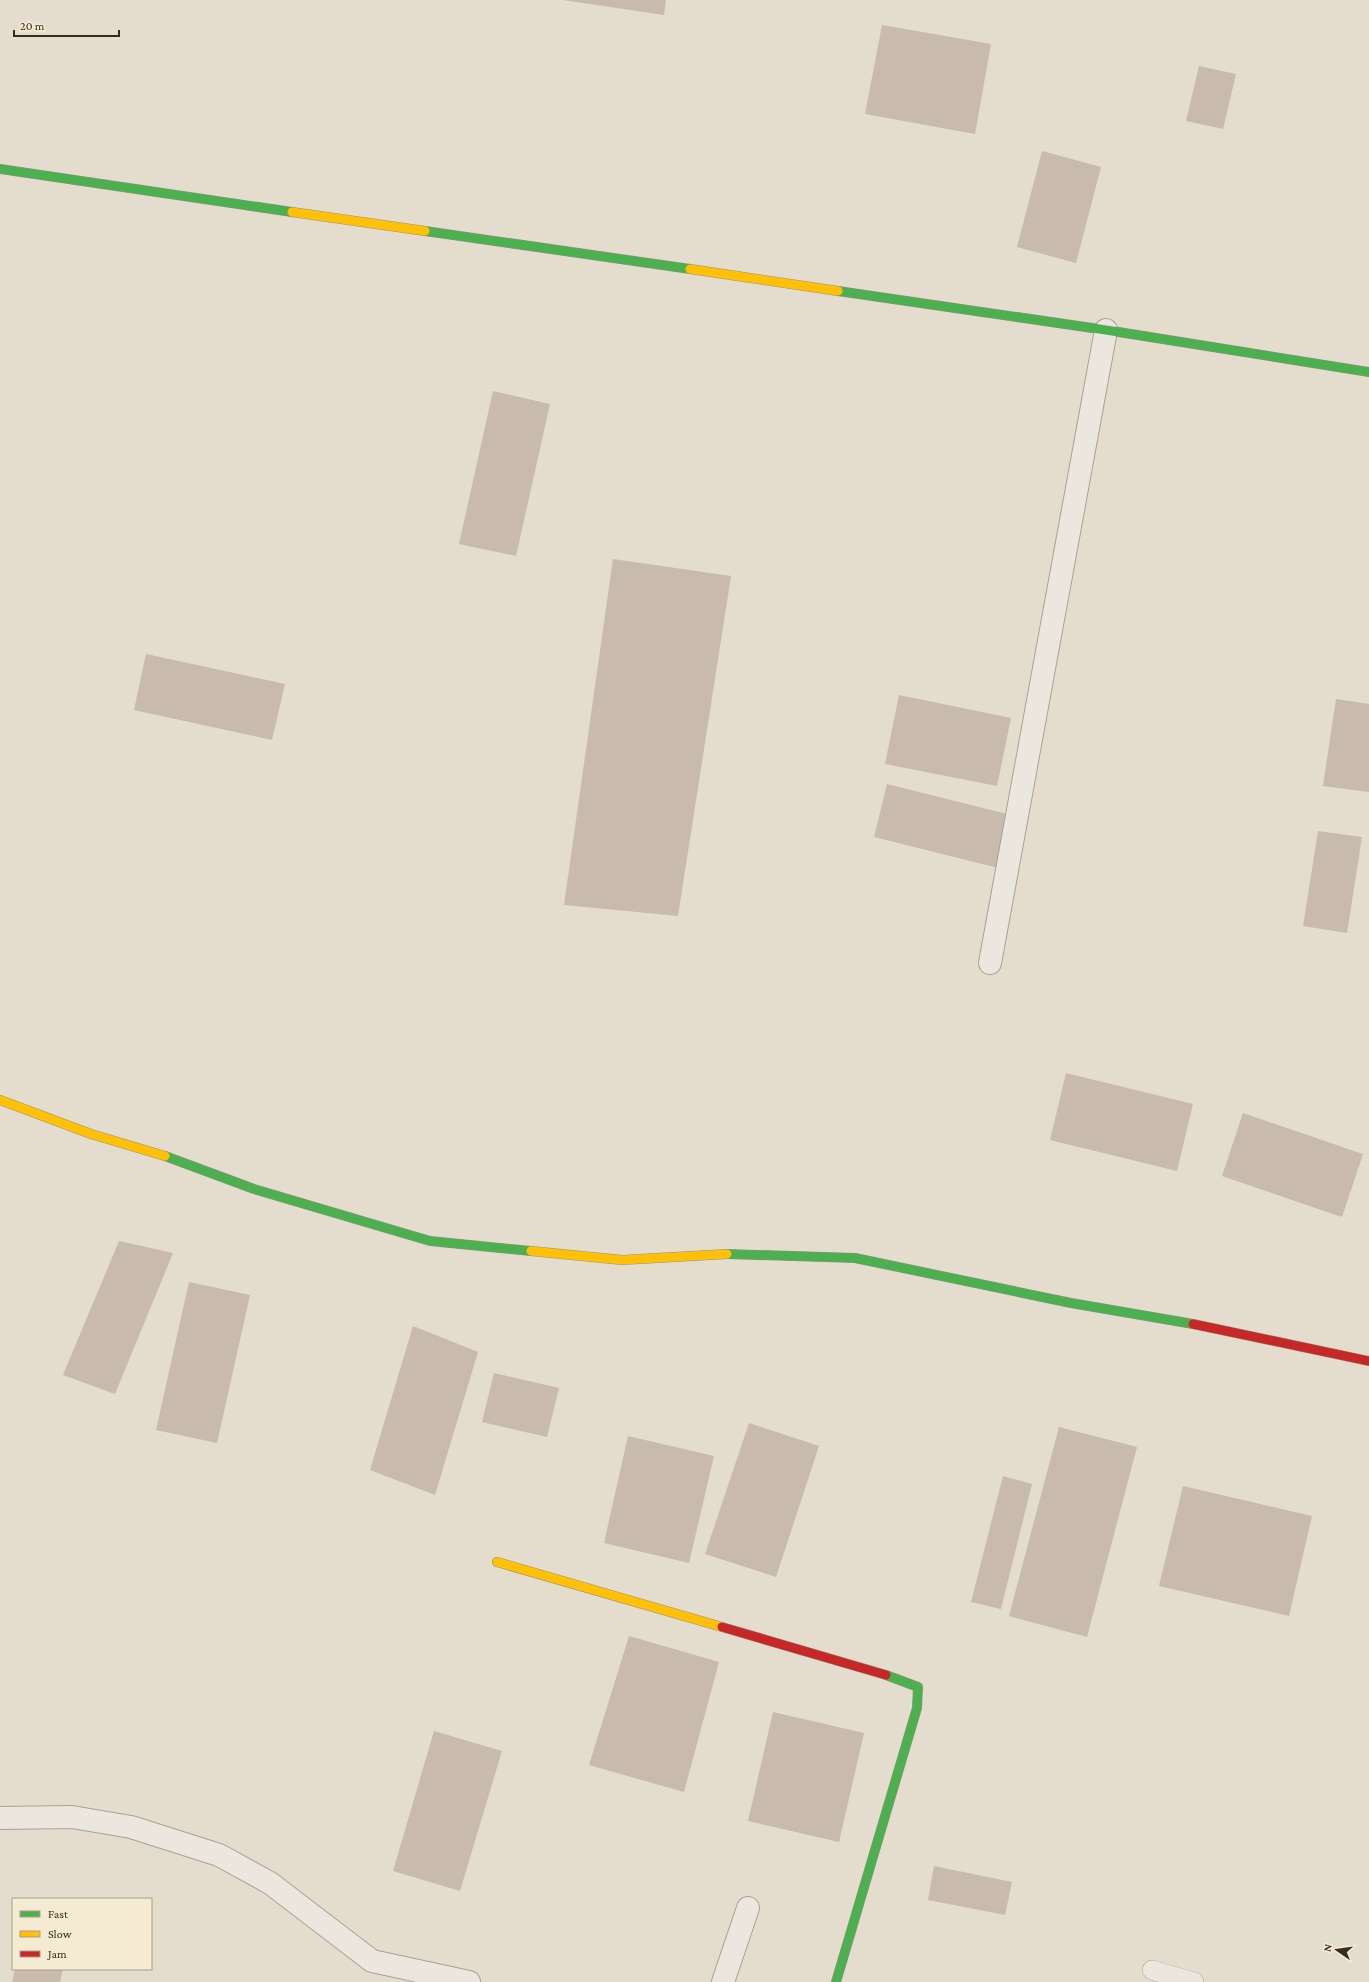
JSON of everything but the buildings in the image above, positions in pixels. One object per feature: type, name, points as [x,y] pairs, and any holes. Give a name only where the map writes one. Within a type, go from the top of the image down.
[{"type":"street","points":[[0,169],[1106,330],[1369,372]]},
{"type":"street","points":[[990,963],[1106,330]]},
{"type":"street","points":[[0,1100],[91,1134],[159,1154],[254,1189],[430,1241],[622,1260],[735,1254],[855,1258],[1071,1303],[1224,1330],[1369,1361]]},
{"type":"street","points":[[497,1562],[894,1677],[918,1687],[917,1708],[836,1982]]},
{"type":"street","points":[[0,1818],[72,1817],[131,1827],[219,1855],[270,1883],[372,1961],[469,1982]]},
{"type":"street","points":[[723,1982],[748,1908]]},
{"type":"lane","points":[[1152,1970],[1194,1982]]},
{"type":"traffic: fast","points":[[0,169],[292,212]]},
{"type":"traffic: fast","points":[[425,231],[690,269]]},
{"type":"traffic: fast","points":[[838,291],[1106,330],[1369,372]]},
{"type":"traffic: fast","points":[[165,1156],[254,1189],[430,1241],[531,1251]]},
{"type":"traffic: fast","points":[[727,1254],[855,1258],[1071,1303],[1193,1324]]},
{"type":"traffic: fast","points":[[836,1982],[917,1708],[918,1687],[886,1675]]},
{"type":"traffic: slow","points":[[292,212],[425,231]]},
{"type":"traffic: slow","points":[[690,269],[838,291]]},
{"type":"traffic: slow","points":[[0,1100],[91,1134],[165,1156]]},
{"type":"traffic: slow","points":[[531,1251],[622,1260],[727,1254]]},
{"type":"traffic: slow","points":[[497,1562],[722,1627]]},
{"type":"traffic: jam","points":[[1193,1324],[1369,1361]]},
{"type":"traffic: jam","points":[[722,1627],[886,1675]]}]
